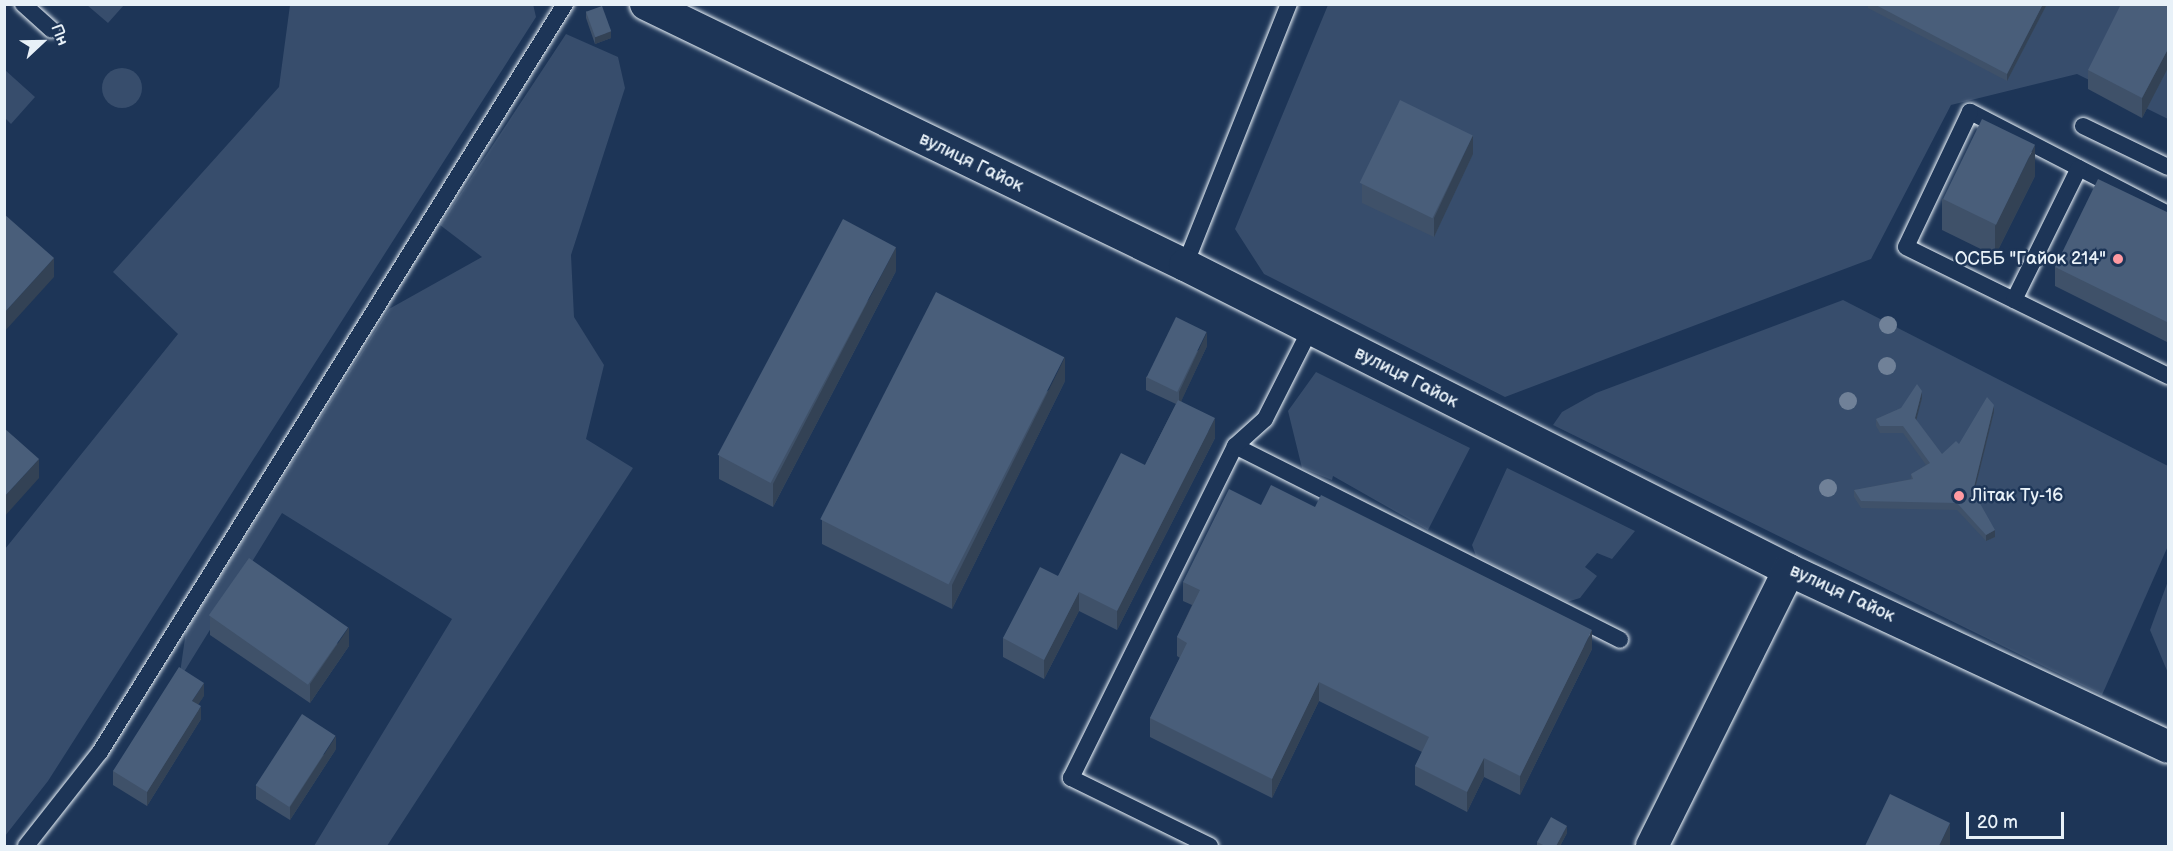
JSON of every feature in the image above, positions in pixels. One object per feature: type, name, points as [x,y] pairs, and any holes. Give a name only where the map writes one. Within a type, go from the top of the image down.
[{"type":"street","name":"вулиця Гайок","points":[[646,4],[1185,266],[1789,570],[2169,747]]},
{"type":"street","points":[[1652,846],[1789,570]]},
{"type":"lane","points":[[24,4],[51,29]]},
{"type":"lane","points":[[26,846],[100,752],[565,4]]},
{"type":"lane","points":[[1185,266],[1289,4]]},
{"type":"lane","points":[[2169,214],[1970,112],[1906,247],[2169,376]]},
{"type":"lane","points":[[2083,126],[2169,167]]},
{"type":"lane","points":[[2014,300],[2079,168]]},
{"type":"lane","points":[[1210,846],[1071,778],[1235,446],[1265,418],[1310,330]]},
{"type":"lane","points":[[1235,446],[1620,640]]},
{"type":"shaded area","points":[[533,4],[536,17],[48,781],[5,836],[5,549],[178,334],[113,272],[279,87],[290,5]]},
{"type":"shaded area","points":[[87,5],[124,5],[108,23]]},
{"type":"shaded area","points":[[1328,5],[2168,5],[2168,119],[2077,74],[1951,105],[1871,259],[1505,397],[1264,274],[1235,229]]},
{"type":"shaded area","points":[[566,34],[618,57],[625,88],[571,255],[574,317],[604,365],[586,439],[633,468],[387,846],[314,846],[452,619],[282,513],[179,680],[186,631],[389,309],[482,257],[440,225]]},
{"type":"shaded area","points":[[122,68],[136,74],[142,88],[136,102],[122,108],[108,102],[102,88],[108,74]]},
{"type":"shaded area","points":[[5,70],[35,97],[11,124],[5,118]]},
{"type":"shaded area","points":[[1843,300],[2168,466],[2168,546],[2102,695],[1553,425],[1562,412],[1596,393]]},
{"type":"shaded area","points":[[1316,372],[1470,448],[1428,530],[1333,476],[1332,480],[1302,468],[1288,411]]},
{"type":"shaded area","points":[[1507,468],[1635,531],[1612,559],[1597,553],[1585,567],[1597,576],[1580,598],[1567,602],[1476,556],[1472,545]]},
{"type":"shaded area","points":[[2168,581],[2168,673],[2150,630]]},
{"type":"building","points":[[1874,4],[2043,4],[2007,74]]},
{"type":"building","points":[[2121,4],[2169,4],[2169,47],[2142,98],[2088,70]]},
{"type":"building","points":[[602,6],[611,31],[595,37],[586,12]]},
{"type":"building","points":[[1400,100],[1473,136],[1432,218],[1360,183]]},
{"type":"building","points":[[1982,119],[2035,145],[1996,225],[1943,199]]},
{"type":"building","name":"ОСББ \"Гайок 214\"","points":[[2098,179],[2169,213],[2169,323],[2055,267]]},
{"type":"building","points":[[4,214],[54,258],[4,313]]},
{"type":"building","points":[[843,219],[896,247],[771,483],[718,455]]},
{"type":"building","points":[[936,292],[1064,357],[949,585],[820,519]]},
{"type":"building","points":[[1176,317],[1207,332],[1177,392],[1147,377]]},
{"type":"building","points":[[1917,384],[1922,391],[1915,418],[1942,454],[1956,441],[1959,444],[1987,397],[1994,405],[1973,491],[1995,530],[1986,535],[1957,503],[1861,501],[1854,490],[1913,479],[1911,474],[1930,463],[1903,426],[1880,426],[1876,419],[1901,408]]},
{"type":"building","points":[[1178,400],[1215,418],[1117,611],[1079,592],[1044,660],[1003,638],[1040,567],[1058,576],[1121,453],[1145,465]]},
{"type":"building","points":[[4,428],[39,459],[4,497]]},
{"type":"building","points":[[1271,485],[1315,507],[1321,495],[1592,630],[1520,776],[1484,758],[1467,792],[1415,766],[1429,737],[1319,682],[1272,779],[1150,718],[1187,643],[1177,637],[1200,590],[1183,582],[1229,489],[1261,505]]},
{"type":"building","points":[[249,558],[348,627],[308,685],[209,615]]},
{"type":"building","points":[[179,667],[204,683],[192,701],[201,706],[147,792],[113,771]]},
{"type":"building","points":[[302,714],[336,736],[289,807],[256,785]]},
{"type":"building","points":[[1890,794],[1950,823],[1939,846],[1865,846]]},
{"type":"building","points":[[1551,817],[1567,826],[1556,846],[1545,846],[1537,842]]},
{"type":"place","name":"ОСББ \"Гайок 214\"","points":[[2118,259]]},
{"type":"place","name":"Літак Ту-16","points":[[1959,496]]}]
